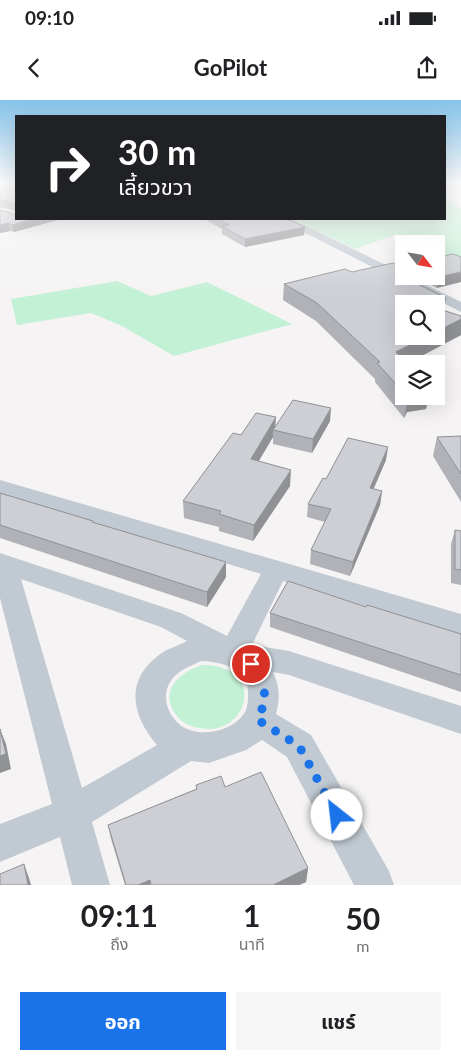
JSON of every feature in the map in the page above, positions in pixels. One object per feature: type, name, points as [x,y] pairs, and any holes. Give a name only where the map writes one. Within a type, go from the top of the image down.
[{"type":"street","points":[[286,220],[461,308]]},
{"type":"street","points":[[0,487],[461,625]]},
{"type":"street","points":[[2,563],[170,620],[233,653],[251,664],[262,681],[265,701],[258,720],[246,734],[228,744],[208,748],[188,745],[170,737],[157,724],[150,709],[149,693],[155,677],[166,664],[181,655],[198,650],[216,649],[233,653],[289,662],[461,720]]},
{"type":"street","points":[[2,563],[91,885]]},
{"type":"street","points":[[233,653],[276,570]]},
{"type":"street","points":[[258,720],[299,746],[375,885]]},
{"type":"street","points":[[0,843],[72,814],[188,745]]},
{"type":"green space","points":[[295,220],[461,220],[461,262],[445,256],[445,235],[397,234],[355,249]]},
{"type":"green space","points":[[117,281],[151,296],[207,282],[292,324],[174,356],[122,326],[91,313],[17,325],[11,299]]},
{"type":"green space","points":[[202,665],[223,668],[237,676],[243,688],[244,700],[239,712],[230,722],[217,728],[200,728],[184,723],[177,716],[170,699],[170,691],[173,684],[185,673]]},
{"type":"building","points":[[0,220],[30,220],[12,225],[8,223],[0,225]]},
{"type":"building","points":[[219,220],[288,220],[305,227],[245,239],[222,226],[229,225]]},
{"type":"building","points":[[453,254],[461,257],[461,272],[445,276],[445,256]]},
{"type":"building","points":[[393,263],[395,264],[395,285],[420,285],[440,295],[395,295],[395,345],[410,345],[396,352],[399,355],[395,355],[395,383],[377,363],[380,362],[317,303],[284,284],[345,269],[352,272]]},
{"type":"building","points":[[445,311],[461,316],[461,319],[445,327]]},
{"type":"building","points":[[293,400],[331,408],[313,439],[273,430]]},
{"type":"building","points":[[256,413],[276,417],[251,459],[291,470],[254,525],[219,514],[221,511],[183,501],[233,433],[241,435]]},
{"type":"building","points":[[461,436],[461,474],[437,437]]},
{"type":"building","points":[[348,438],[388,447],[370,488],[382,491],[353,562],[311,550],[331,509],[308,504],[323,478],[326,479]]},
{"type":"building","points":[[0,493],[226,562],[207,592],[0,525]]},
{"type":"building","points":[[455,530],[461,531],[461,570],[455,569]]},
{"type":"building","points":[[288,581],[366,607],[367,605],[461,634],[461,675],[270,613]]},
{"type":"building","points":[[0,729],[6,754],[0,756]]},
{"type":"building","points":[[261,772],[308,868],[273,885],[151,885],[150,880],[138,885],[126,885],[108,825],[197,789],[196,785],[221,776],[225,787]]},
{"type":"building","points":[[24,864],[28,885],[0,885],[0,874]]},
{"type":"route","points":[[251,664],[262,681],[265,701],[258,720],[299,746],[337,815]]}]
